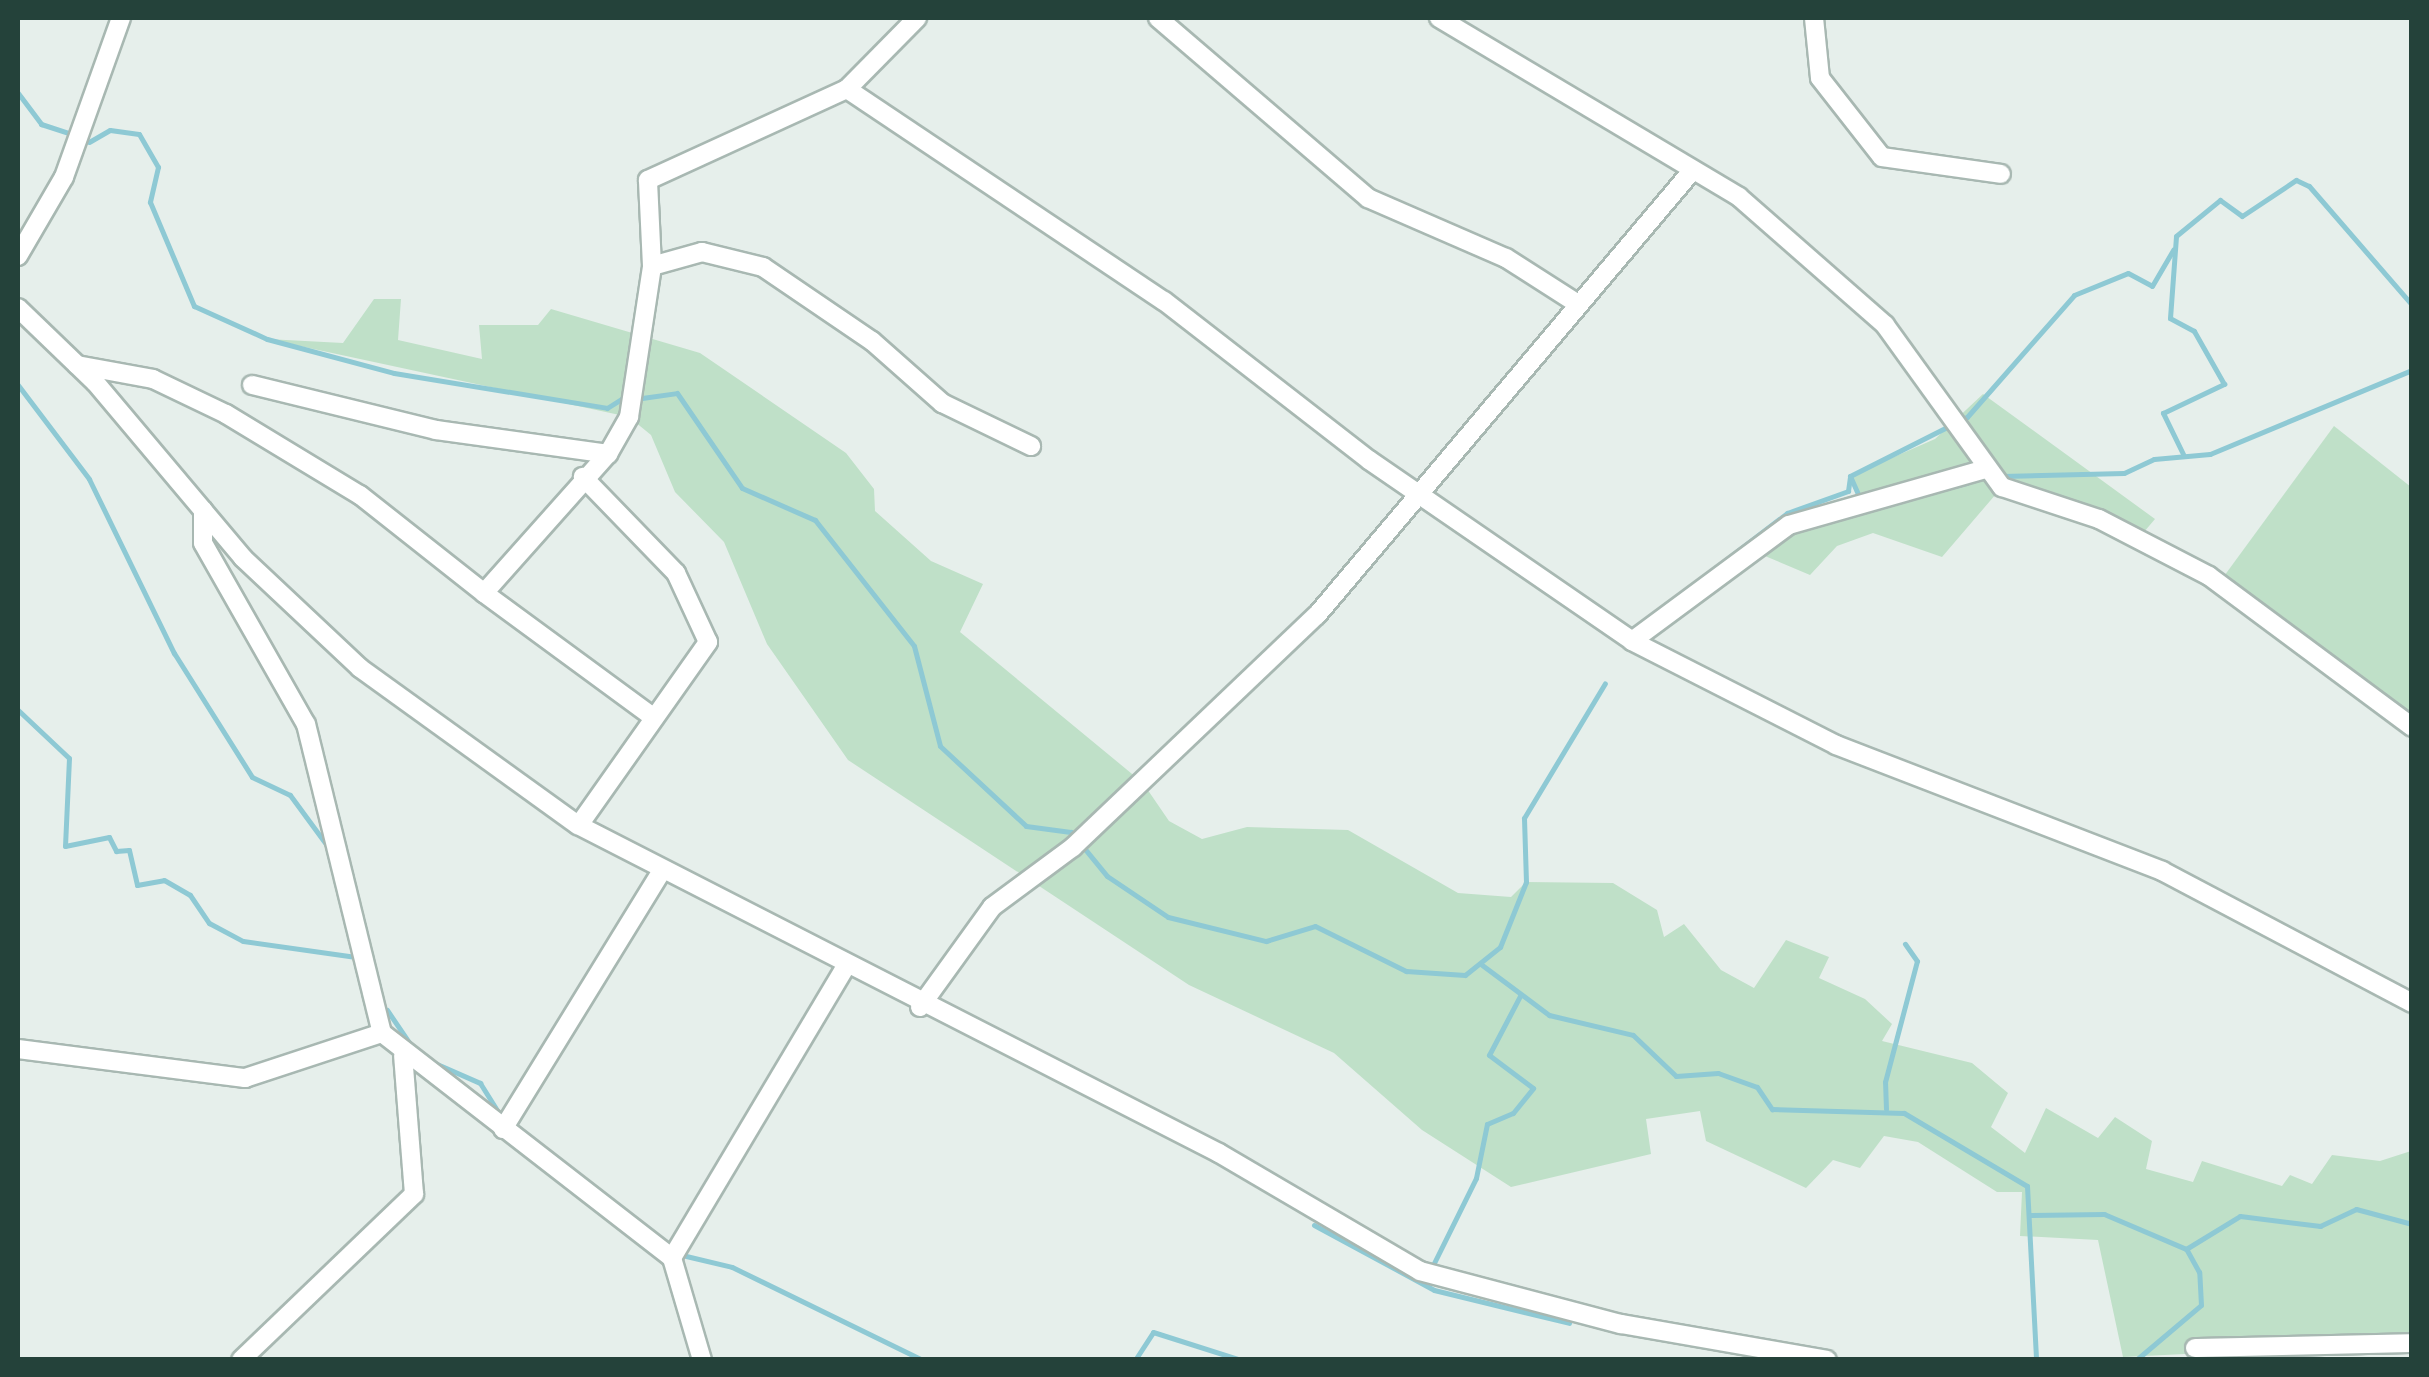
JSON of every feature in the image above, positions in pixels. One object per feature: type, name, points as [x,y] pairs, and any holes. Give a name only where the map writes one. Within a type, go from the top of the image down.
[{"type":"street","points":[[18,256],[64,177],[121,18]]},
{"type":"street","points":[[484,593],[583,477],[608,454],[629,417],[652,266],[648,180],[847,90],[917,18]]},
{"type":"street","points":[[1158,18],[1368,198],[1460,245],[1506,258],[1578,304]]},
{"type":"street","points":[[1440,18],[1739,197],[1885,325],[1985,470],[2002,487],[2100,519],[2209,576],[2412,727]]},
{"type":"street","points":[[1814,18],[1820,78],[1882,157],[2001,174]]},
{"type":"street","points":[[847,90],[1164,302],[1425,497],[1632,640],[1836,745],[2162,871],[2412,1003]]},
{"type":"street","points":[[920,1007],[992,908],[1076,844],[1317,615],[1425,497],[1578,304],[1692,171]]},
{"type":"street","points":[[652,266],[702,252],[763,267],[872,341],[942,403],[1031,446]]},
{"type":"street","points":[[18,308],[77,365],[203,510],[360,668],[579,826],[920,1007],[1219,1154],[1420,1271],[1621,1324],[1827,1360]]},
{"type":"street","points":[[77,365],[153,379],[226,414],[360,495],[484,593],[653,717]]},
{"type":"street","points":[[252,384],[436,430],[608,454]]},
{"type":"street","points":[[1632,640],[1788,525],[1985,470]]},
{"type":"street","points":[[579,826],[707,630],[676,573],[583,477]]},
{"type":"street","points":[[203,510],[203,543],[306,724],[382,1033],[403,1055],[672,1258],[702,1360]]},
{"type":"street","points":[[503,1129],[661,872]]},
{"type":"street","points":[[672,1258],[845,968]]},
{"type":"street","points":[[18,1049],[245,1078],[382,1033]]},
{"type":"street","points":[[241,1360],[414,1194],[403,1055]]},
{"type":"street","points":[[2195,1348],[2242,1340],[2355,1355],[2412,1343]]},
{"type":"green space","points":[[374,299],[401,299],[398,340],[482,359],[479,325],[538,325],[551,309],[700,353],[846,453],[874,489],[875,511],[931,561],[983,584],[960,632],[1143,783],[1169,821],[1202,839],[1247,827],[1348,830],[1458,893],[1511,897],[1526,882],[1613,883],[1657,910],[1664,937],[1684,924],[1721,970],[1754,988],[1786,940],[1829,957],[1819,978],[1865,999],[1892,1024],[1882,1041],[1972,1063],[2008,1093],[1991,1127],[2025,1153],[2046,1108],[2098,1138],[2115,1117],[2152,1141],[2146,1169],[2193,1182],[2202,1161],[2282,1186],[2290,1175],[2312,1184],[2332,1155],[2380,1161],[2411,1151],[2411,1343],[2123,1357],[2098,1240],[2020,1236],[2022,1192],[1997,1192],[1918,1142],[1884,1136],[1860,1168],[1833,1160],[1806,1188],[1706,1141],[1700,1111],[1646,1119],[1651,1154],[1511,1187],[1422,1130],[1334,1053],[1189,985],[848,760],[767,644],[724,542],[675,492],[651,435],[629,417],[267,339],[343,343]]},
{"type":"green space","points":[[1983,394],[2155,519],[2138,539],[2002,487],[1942,557],[1873,533],[1837,546],[1810,575],[1753,551],[1859,498],[1850,476],[1935,439]]},
{"type":"green space","points":[[2334,426],[2411,487],[2411,727],[2219,583]]},
{"type":"waterway","points":[[18,93],[41,124],[74,135]]},
{"type":"waterway","points":[[89,142],[110,130],[139,134],[158,167],[150,202],[194,306],[267,339],[394,373],[607,408],[623,398]]},
{"type":"waterway","points":[[2184,456],[2163,413],[2224,384],[2194,331],[2170,318],[2176,236],[2220,200],[2242,216],[2296,180],[2309,186],[2412,305]]},
{"type":"waterway","points":[[1850,476],[1967,417],[2074,295],[2128,273],[2152,286],[2173,250]]},
{"type":"waterway","points":[[2002,476],[2124,473],[2154,459],[2210,454],[2412,370]]},
{"type":"waterway","points":[[18,385],[89,479],[174,653],[252,777],[290,795],[329,848]]},
{"type":"waterway","points":[[642,398],[677,393],[742,488],[815,520],[914,646],[940,746],[1026,826],[1071,832],[1107,876],[1168,917],[1266,941],[1315,926],[1406,971],[1465,975],[1500,947],[1526,882],[1524,818],[1605,683]]},
{"type":"waterway","points":[[1668,604],[1787,513],[1848,491],[1850,476],[1861,501]]},
{"type":"waterway","points":[[1934,491],[1967,483]]},
{"type":"waterway","points":[[2076,502],[2098,511]]},
{"type":"waterway","points":[[2166,544],[2192,558]]},
{"type":"waterway","points":[[2223,576],[2378,691]]},
{"type":"waterway","points":[[18,710],[69,758],[65,846],[109,837],[116,851],[129,850],[137,885],[164,880],[190,895],[209,923],[243,941],[356,957]]},
{"type":"waterway","points":[[1886,1109],[1885,1082],[1917,961],[1905,944]]},
{"type":"waterway","points":[[1482,965],[1549,1015],[1633,1035],[1676,1076],[1718,1073],[1757,1087],[1772,1109],[1904,1113],[2027,1186],[2036,1360]]},
{"type":"waterway","points":[[1433,1265],[1476,1178],[1487,1124],[1513,1113],[1533,1088],[1489,1055],[1520,996]]},
{"type":"waterway","points":[[387,1010],[410,1044]]},
{"type":"waterway","points":[[430,1061],[480,1083],[500,1115]]},
{"type":"waterway","points":[[617,1206],[670,1246]]},
{"type":"waterway","points":[[2030,1215],[2104,1214],[2186,1249],[2240,1216],[2320,1226],[2356,1209],[2412,1224]]},
{"type":"waterway","points":[[1314,1225],[1434,1290],[1569,1323]]},
{"type":"waterway","points":[[2136,1360],[2201,1305],[2199,1272],[2186,1249]]},
{"type":"waterway","points":[[686,1256],[732,1267],[923,1360]]},
{"type":"waterway","points":[[1135,1360],[1153,1332],[1241,1360]]},
{"type":"waterway","points":[[2253,1353],[2269,1360]]}]
